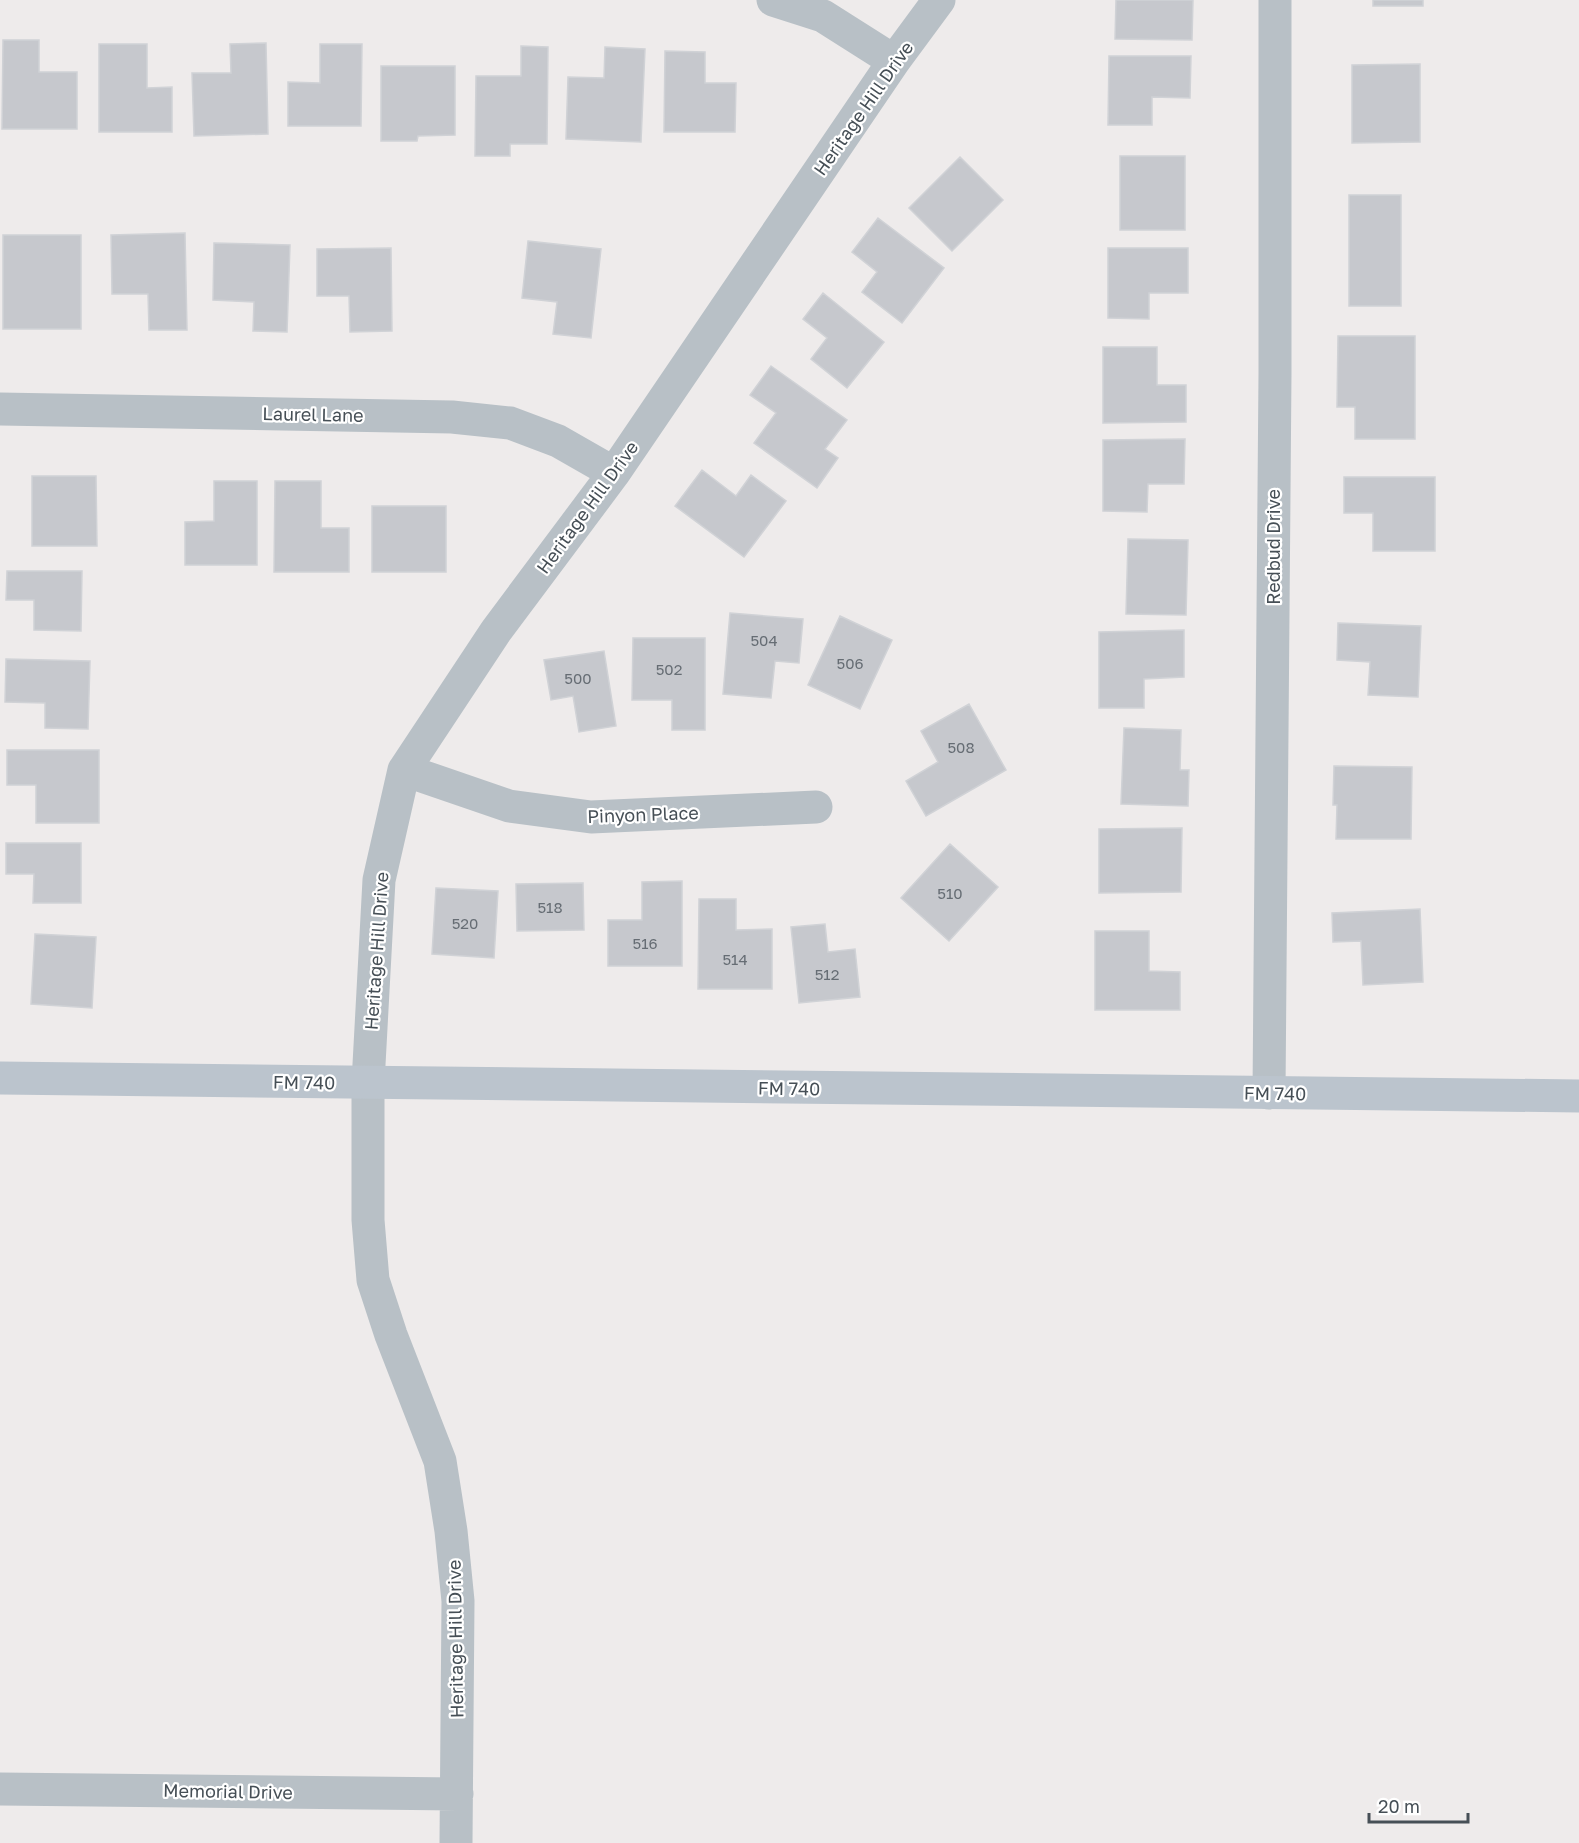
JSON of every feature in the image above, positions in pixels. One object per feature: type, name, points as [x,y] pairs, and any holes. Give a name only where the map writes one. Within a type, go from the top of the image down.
[{"type":"main road","name":"FM 740","points":[[0,1078],[1579,1096]]},
{"type":"street","points":[[773,0],[823,16],[894,61]]},
{"type":"street","name":"Heritage Hill Drive","points":[[456,1843],[458,1601],[452,1531],[440,1461],[391,1335],[374,1280],[368,1220],[368,1083],[379,880],[404,770],[496,631],[614,473],[894,61],[939,0]]},
{"type":"street","name":"Redbud Drive","points":[[1269,1093],[1275,384],[1275,0]]},
{"type":"street","name":"Laurel Lane","points":[[0,409],[464,418],[510,423],[558,441],[614,473]]},
{"type":"street","name":"Pinyon Place","points":[[404,770],[509,806],[591,818],[816,807]]},
{"type":"street","name":"Memorial Drive","points":[[0,1789],[456,1794]]},
{"type":"building","points":[[1116,0],[1193,0],[1192,40],[1115,39]]},
{"type":"building","points":[[1373,0],[1423,0],[1423,6],[1373,6]]},
{"type":"building","points":[[3,40],[39,40],[39,72],[77,72],[77,129],[2,129]]},
{"type":"building","points":[[266,43],[268,134],[194,136],[192,73],[231,73],[230,44]]},
{"type":"building","points":[[99,44],[147,44],[147,88],[172,87],[172,132],[99,132]]},
{"type":"building","points":[[320,44],[362,44],[361,126],[288,126],[288,82],[320,83]]},
{"type":"building","points":[[521,46],[548,47],[547,144],[510,144],[510,156],[475,156],[476,76],[521,76]]},
{"type":"building","points":[[605,47],[645,49],[641,142],[566,139],[568,77],[604,78]]},
{"type":"building","points":[[665,51],[705,52],[705,83],[736,83],[735,132],[664,132]]},
{"type":"building","points":[[1109,56],[1191,56],[1190,98],[1152,97],[1152,125],[1108,125]]},
{"type":"building","points":[[1420,64],[1420,142],[1352,143],[1352,65]]},
{"type":"building","points":[[381,66],[455,66],[455,135],[418,136],[417,141],[381,141]]},
{"type":"building","points":[[1120,156],[1185,156],[1185,230],[1120,230]]},
{"type":"building","points":[[960,157],[1003,200],[952,251],[909,208]]},
{"type":"building","points":[[1349,195],[1401,195],[1401,306],[1349,306]]},
{"type":"building","points":[[878,218],[944,268],[902,323],[862,292],[877,272],[852,252]]},
{"type":"building","points":[[185,233],[187,330],[149,330],[148,294],[112,294],[111,235]]},
{"type":"building","points":[[3,235],[81,235],[81,329],[3,329]]},
{"type":"building","points":[[528,241],[601,249],[591,338],[553,334],[557,302],[522,298]]},
{"type":"building","points":[[214,243],[290,245],[287,332],[253,331],[254,302],[213,300]]},
{"type":"building","points":[[391,248],[392,331],[350,332],[349,296],[317,296],[317,249]]},
{"type":"building","points":[[1108,248],[1188,248],[1188,293],[1149,293],[1149,319],[1108,318]]},
{"type":"building","points":[[823,293],[884,342],[847,388],[811,359],[827,338],[803,319]]},
{"type":"building","points":[[1338,336],[1415,336],[1415,439],[1355,439],[1355,407],[1337,407]]},
{"type":"building","points":[[1103,347],[1157,347],[1157,385],[1186,385],[1186,422],[1103,423]]},
{"type":"building","points":[[771,366],[847,420],[825,449],[838,458],[817,488],[754,443],[776,413],[750,395]]},
{"type":"building","points":[[1185,439],[1184,484],[1148,484],[1147,512],[1103,511],[1103,440]]},
{"type":"building","points":[[702,470],[736,496],[751,475],[786,501],[744,557],[675,506]]},
{"type":"building","points":[[32,476],[96,476],[97,546],[32,546]]},
{"type":"building","points":[[1344,477],[1435,477],[1435,551],[1373,551],[1373,513],[1344,513]]},
{"type":"building","points":[[214,481],[257,481],[257,565],[185,565],[185,522],[214,521]]},
{"type":"building","points":[[275,481],[321,481],[321,528],[349,528],[349,572],[274,572]]},
{"type":"building","points":[[372,506],[446,506],[446,572],[372,572]]},
{"type":"building","points":[[1128,539],[1188,540],[1186,615],[1126,614]]},
{"type":"building","points":[[7,571],[82,571],[81,631],[34,630],[34,600],[6,600]]},
{"type":"building","points":[[730,613],[803,619],[799,663],[775,661],[771,698],[723,694]]},
{"type":"building","points":[[840,616],[892,640],[860,709],[808,685]]},
{"type":"building","points":[[1338,623],[1421,626],[1418,697],[1368,695],[1370,662],[1337,660]]},
{"type":"building","points":[[1184,630],[1184,677],[1144,679],[1144,708],[1099,708],[1099,632]]},
{"type":"building","points":[[633,638],[705,638],[705,730],[672,730],[672,700],[632,700]]},
{"type":"building","points":[[604,651],[616,726],[579,732],[573,696],[551,700],[544,660]]},
{"type":"building","points":[[6,659],[90,661],[88,729],[45,728],[45,703],[5,702]]},
{"type":"building","points":[[969,704],[1006,770],[926,816],[906,781],[938,762],[921,731]]},
{"type":"building","points":[[1124,728],[1181,730],[1180,770],[1189,770],[1188,806],[1121,804]]},
{"type":"building","points":[[7,750],[99,750],[99,823],[36,823],[36,785],[7,785]]},
{"type":"building","points":[[1334,766],[1412,767],[1411,839],[1336,839],[1337,805],[1333,805]]},
{"type":"building","points":[[1182,828],[1181,892],[1099,893],[1099,829]]},
{"type":"building","points":[[6,843],[81,843],[81,903],[33,903],[34,874],[6,874]]},
{"type":"building","points":[[950,844],[998,887],[949,941],[901,898]]},
{"type":"building","points":[[682,881],[682,966],[608,966],[608,920],[642,920],[642,882]]},
{"type":"building","points":[[583,883],[584,930],[517,931],[516,884]]},
{"type":"building","points":[[436,888],[498,891],[494,958],[432,954]]},
{"type":"building","points":[[699,899],[736,899],[736,930],[772,929],[772,989],[698,989]]},
{"type":"building","points":[[1420,909],[1423,982],[1363,985],[1361,941],[1333,942],[1332,913]]},
{"type":"building","points":[[825,924],[828,952],[855,949],[860,997],[799,1003],[791,927]]},
{"type":"building","points":[[1095,931],[1149,931],[1149,971],[1180,972],[1180,1010],[1095,1010]]},
{"type":"building","points":[[35,934],[96,937],[92,1008],[31,1004]]}]
